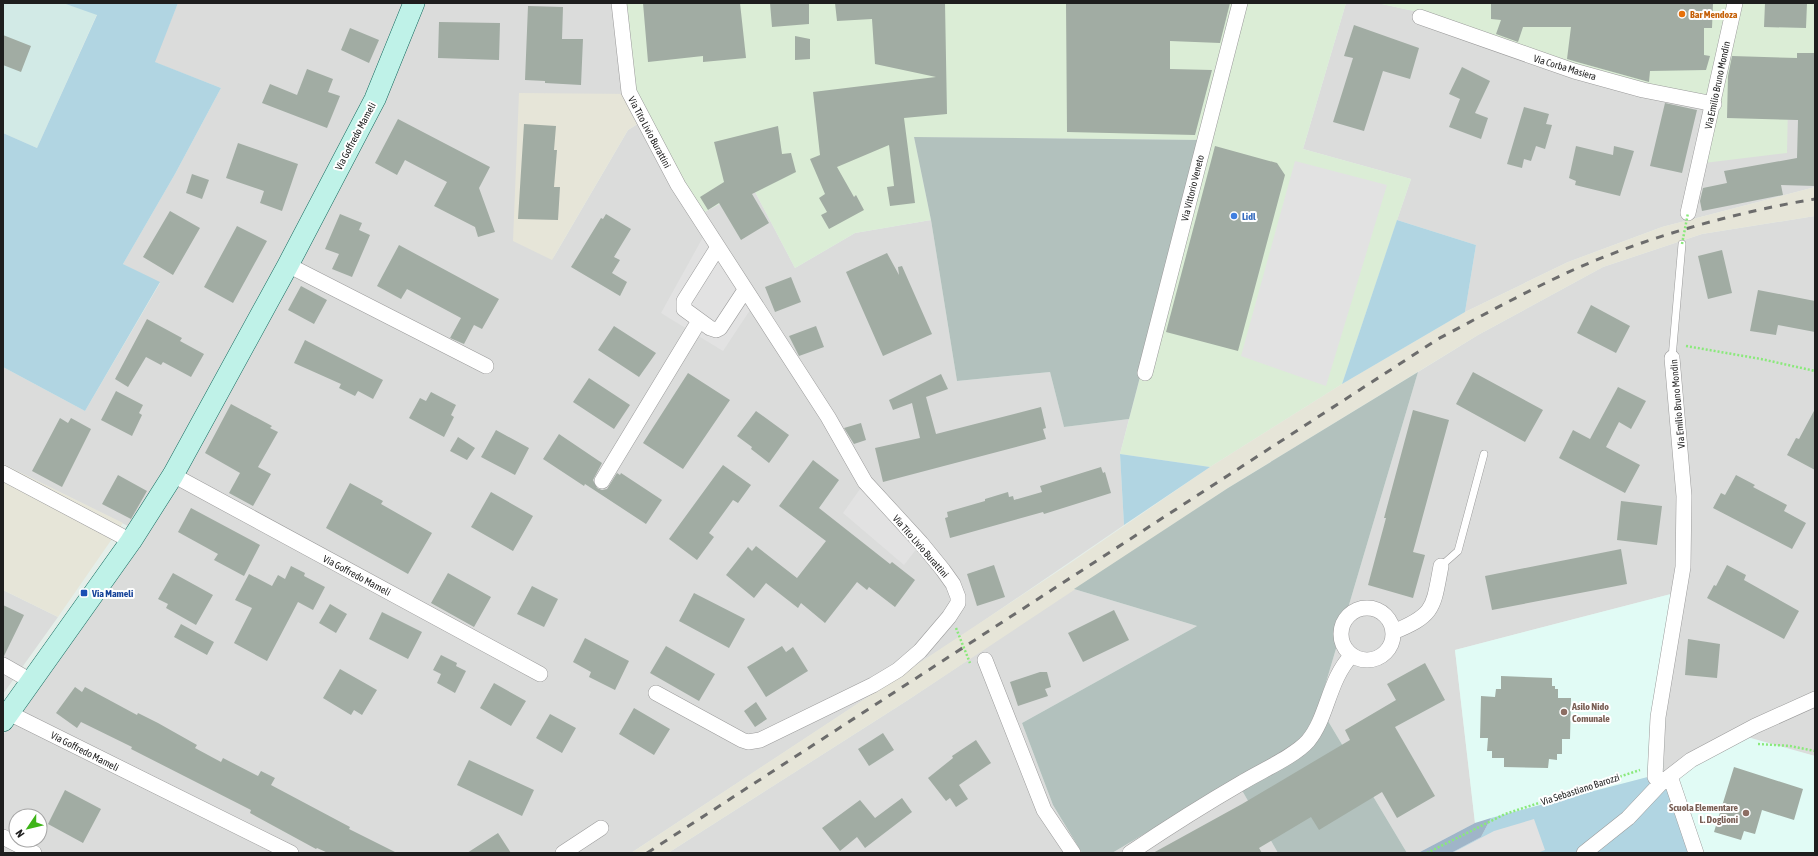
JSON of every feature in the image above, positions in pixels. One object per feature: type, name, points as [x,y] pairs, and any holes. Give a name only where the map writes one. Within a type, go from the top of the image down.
[{"type":"street","name":"Via Goffredo Mameli","points":[[290,853],[6,717],[131,541],[173,475],[288,265],[375,99],[414,3]]},
{"type":"street","name":"Via Tito Livio Burattini","points":[[619,3],[629,92],[678,185],[828,417],[865,482],[921,542],[943,570],[957,590],[958,603],[949,617],[920,651],[898,670],[873,685],[760,740],[748,742],[742,740],[656,693]]},
{"type":"street","name":"Via Vittorio Veneto","points":[[1145,373],[1240,3]]},
{"type":"street","name":"Via Emilio Bruno Mondin","points":[[1688,213],[1714,104],[1735,3]]},
{"type":"street","name":"Via Corba Masiera","points":[[1420,16],[1574,71],[1644,90],[1714,104]]},
{"type":"street","points":[[718,247],[683,303],[686,311],[712,330],[718,329],[745,290]]},
{"type":"street","points":[[288,265],[486,366]]},
{"type":"street","points":[[602,481],[699,321]]},
{"type":"street","name":"Via Emilio Bruno Mondin","points":[[1673,351],[1684,496],[1683,567],[1658,717],[1655,777],[1665,780],[1696,853]]},
{"type":"street","points":[[3,473],[131,541]]},
{"type":"street","name":"Via Goffredo Mameli","points":[[173,475],[540,674]]},
{"type":"street","points":[[1393,632],[1413,624],[1423,618],[1431,608],[1436,597],[1442,566]]},
{"type":"street","points":[[1363,608],[1371,608],[1380,611],[1386,616],[1391,623],[1393,632],[1393,640],[1384,654],[1368,660],[1359,659],[1352,655],[1346,648],[1341,632],[1346,620],[1354,611],[1363,608]]},
{"type":"street","points":[[1130,853],[1192,812],[1288,756],[1307,742],[1319,721],[1338,674],[1352,655]]},
{"type":"street","points":[[985,660],[1044,810],[1073,853]]},
{"type":"street","points":[[3,665],[31,681]]},
{"type":"street","points":[[1584,853],[1628,818],[1665,780],[1690,760],[1755,726],[1815,699]]},
{"type":"street","points":[[563,853],[601,828]]},
{"type":"street","points":[[3,837],[34,853]]},
{"type":"lane","name":"Via Emilio Bruno Mondin","points":[[1673,351],[1682,244]]},
{"type":"lane","points":[[1442,566],[1458,551],[1484,454]]},
{"type":"path","points":[[1682,244],[1688,213]]},
{"type":"path","points":[[1673,351],[1761,359],[1815,371]]},
{"type":"path","points":[[956,628],[970,663]]},
{"type":"path","points":[[1752,744],[1790,746],[1815,751]]},
{"type":"path","name":"Via Sebastiano Barozzi","points":[[1427,853],[1505,814],[1640,770],[1656,762]]},
{"type":"shaded area","points":[[3,3],[63,3],[97,14],[37,148],[3,133]]},
{"type":"shaded area","points":[[63,3],[178,3],[155,62],[221,88],[175,174],[123,264],[160,282],[85,411],[3,367],[3,133],[37,148],[97,15]]},
{"type":"shaded area","points":[[178,3],[623,3],[634,94],[552,260],[628,130],[647,118],[701,214],[752,186],[795,268],[855,233],[931,220],[957,381],[1050,372],[1064,427],[1129,419],[1120,454],[1124,525],[970,630],[631,853],[3,853],[3,735],[78,629],[132,528],[3,464],[3,367],[85,411],[160,283],[123,264],[175,174],[221,88],[154,62]]},
{"type":"shaded area","points":[[623,3],[1346,3],[1303,149],[1411,179],[1342,384],[1210,467],[1120,454],[1202,140],[914,137],[931,220],[855,233],[795,268],[752,186],[701,214],[634,94]]},
{"type":"shaded area","points":[[1346,3],[1377,3],[1414,11],[1506,44],[1788,105],[1815,105],[1815,187],[1662,227],[1568,262],[1465,312],[1476,245],[1397,220],[1411,179],[1303,149]]},
{"type":"shaded area","points":[[1377,3],[1815,3],[1815,105],[1788,105],[1787,153],[1704,163],[1718,102],[1617,79],[1506,44],[1414,11]]},
{"type":"shaded area","points":[[519,93],[634,94],[647,118],[628,130],[552,260],[513,241]]},
{"type":"shaded area","points":[[914,137],[1202,140],[1129,419],[1064,427],[1050,372],[957,381],[931,220]]},
{"type":"shaded area","points":[[1295,161],[1387,185],[1326,386],[1241,356]]},
{"type":"shaded area","points":[[1815,187],[1815,216],[1702,234],[1603,267],[1478,335],[1228,488],[908,700],[668,853],[631,853],[1063,568],[1210,467],[1342,384],[1465,312],[1568,262],[1662,227]]},
{"type":"shaded area","points":[[1815,216],[1815,756],[1799,752],[1663,773],[1671,594],[1455,650],[1475,823],[1418,853],[1407,853],[1319,706],[1418,372],[1478,335],[1603,267],[1702,234]]},
{"type":"shaded area","points":[[1397,220],[1476,245],[1465,312],[1342,384]]},
{"type":"shaded area","points":[[707,230],[754,304],[723,351],[661,313]]},
{"type":"shaded area","points":[[1418,372],[1319,706],[1407,853],[1278,853],[1236,780],[1112,853],[1082,853],[1053,805],[1022,723],[1197,626],[1074,589],[1228,488]]},
{"type":"shaded area","points":[[1120,454],[1210,467],[1124,525]]},
{"type":"shaded area","points":[[3,464],[123,523],[58,617],[3,590]]},
{"type":"shaded area","points":[[865,482],[921,543],[904,565],[843,513]]},
{"type":"shaded area","points":[[1074,589],[1197,626],[1022,723],[1053,805],[1082,853],[668,853],[908,700]]},
{"type":"shaded area","points":[[3,590],[58,617],[3,694]]},
{"type":"shaded area","name":"Asilo Nido Comunale","points":[[1671,594],[1663,772],[1737,734],[1815,756],[1815,853],[1690,853],[1663,773],[1475,823],[1455,650]]},
{"type":"shaded area","points":[[1663,773],[1690,853],[1451,853],[1481,837],[1491,818]]},
{"type":"shaded area","points":[[1236,780],[1278,853],[1112,853]]},
{"type":"shaded area","points":[[1491,818],[1481,837],[1451,853],[1418,853],[1475,823]]},
{"type":"shaded area","points":[[1534,819],[1545,850],[1537,853],[1452,853],[1494,831]]},
{"type":"building","points":[[643,3],[740,3],[746,58],[703,62],[703,56],[648,62]]},
{"type":"building","points":[[770,3],[809,3],[809,24],[772,27]]},
{"type":"building","points":[[835,3],[945,3],[947,114],[904,118],[915,203],[890,206],[887,187],[894,186],[889,145],[837,167],[854,197],[856,195],[864,210],[829,229],[821,215],[827,212],[819,198],[825,194],[810,159],[820,155],[813,92],[936,77],[875,64],[872,19],[837,21]]},
{"type":"building","points":[[1066,3],[1230,3],[1220,43],[1170,41],[1170,69],[1212,70],[1195,135],[1067,132]]},
{"type":"building","points":[[1491,3],[1713,3],[1712,28],[1704,28],[1704,55],[1710,56],[1706,70],[1650,71],[1649,82],[1567,59],[1571,27],[1523,27],[1518,42],[1496,34],[1501,20],[1491,19]]},
{"type":"building","points":[[1765,3],[1807,3],[1806,28],[1764,27]]},
{"type":"building","points":[[528,6],[563,7],[562,39],[583,39],[581,85],[545,83],[545,81],[525,80]]},
{"type":"building","points":[[439,22],[500,23],[499,60],[438,58]]},
{"type":"building","points":[[1354,25],[1419,48],[1410,79],[1383,71],[1364,131],[1333,122],[1353,58],[1344,56]]},
{"type":"building","points":[[350,28],[379,40],[369,63],[341,50]]},
{"type":"building","points":[[3,35],[31,46],[21,72],[3,65]]},
{"type":"building","points":[[795,36],[810,39],[810,59],[795,60]]},
{"type":"building","points":[[1797,53],[1815,53],[1815,186],[1781,185],[1783,195],[1702,211],[1700,201],[1703,188],[1727,183],[1724,171],[1797,158],[1798,120],[1727,118],[1728,76],[1732,56],[1797,58]]},
{"type":"building","points":[[1462,67],[1490,81],[1475,113],[1488,118],[1481,139],[1449,127],[1460,99],[1449,94]]},
{"type":"building","points":[[307,69],[333,79],[328,92],[340,96],[327,128],[262,103],[270,84],[297,95]]},
{"type":"building","points":[[1665,103],[1697,110],[1682,173],[1650,166]]},
{"type":"building","points":[[1524,107],[1549,114],[1546,124],[1552,125],[1545,149],[1536,146],[1531,161],[1524,159],[1522,168],[1507,164]]},
{"type":"building","points":[[398,119],[490,167],[479,188],[495,232],[478,237],[475,227],[434,206],[447,182],[405,160],[397,175],[375,163]]},
{"type":"building","points":[[524,124],[556,126],[554,150],[557,150],[554,187],[560,187],[558,220],[518,219]]},
{"type":"building","points":[[778,126],[782,154],[791,153],[796,172],[752,194],[769,223],[741,240],[719,203],[708,210],[700,197],[724,182],[714,142]]},
{"type":"building","points":[[238,143],[298,164],[282,211],[260,203],[264,191],[226,178]]},
{"type":"building","points":[[1215,146],[1277,163],[1285,175],[1238,351],[1166,332]]},
{"type":"building","points":[[1576,146],[1613,155],[1614,146],[1634,151],[1620,196],[1575,185],[1576,181],[1569,178]]},
{"type":"building","points":[[192,174],[209,180],[202,199],[186,193]]},
{"type":"building","points":[[170,211],[200,228],[173,275],[143,257]]},
{"type":"building","points":[[340,214],[362,223],[359,230],[370,235],[352,277],[332,269],[339,254],[325,249]]},
{"type":"building","points":[[606,214],[631,229],[614,257],[620,260],[612,273],[627,282],[620,296],[571,267],[601,218],[603,219]]},
{"type":"building","points":[[237,226],[267,241],[233,303],[204,287]]},
{"type":"building","points":[[399,245],[499,299],[482,329],[474,325],[464,344],[450,338],[461,318],[407,289],[401,299],[377,286]]},
{"type":"building","points":[[1722,250],[1732,293],[1708,299],[1698,256]]},
{"type":"building","points":[[887,253],[899,275],[898,267],[902,266],[932,334],[883,356],[846,272]]},
{"type":"building","points":[[791,277],[801,302],[775,312],[765,287]]},
{"type":"building","points":[[301,286],[327,300],[314,324],[288,310]]},
{"type":"building","points":[[1758,290],[1815,301],[1815,332],[1778,325],[1776,335],[1750,331]]},
{"type":"building","points":[[1591,305],[1630,326],[1616,353],[1577,333]]},
{"type":"building","points":[[147,319],[182,338],[180,341],[204,354],[191,377],[163,362],[161,365],[146,357],[128,387],[115,379]]},
{"type":"building","points":[[614,326],[656,353],[639,377],[598,350]]},
{"type":"building","points":[[816,326],[824,347],[799,356],[789,336]]},
{"type":"building","points":[[305,340],[383,380],[373,399],[358,391],[355,396],[339,388],[341,384],[294,363]]},
{"type":"building","points":[[1473,372],[1543,410],[1525,442],[1456,404]]},
{"type":"building","points":[[688,373],[730,400],[683,469],[643,443]]},
{"type":"building","points":[[941,374],[948,389],[926,397],[936,434],[1041,407],[1046,428],[1043,429],[1046,439],[883,482],[875,448],[920,438],[912,403],[893,410],[889,400]]},
{"type":"building","points":[[589,378],[630,405],[614,429],[573,402]]},
{"type":"building","points":[[1618,387],[1646,401],[1631,429],[1619,422],[1606,447],[1640,465],[1625,493],[1559,458],[1573,430],[1590,439]]},
{"type":"building","points":[[116,391],[143,405],[139,413],[142,415],[132,436],[101,420]]},
{"type":"building","points":[[431,392],[456,405],[451,415],[454,417],[444,437],[409,418],[420,398],[426,401]]},
{"type":"building","points":[[231,404],[272,426],[270,428],[278,432],[258,467],[271,474],[253,506],[229,493],[240,473],[205,453]]},
{"type":"building","points":[[1815,409],[1815,470],[1787,455],[1796,438],[1799,439]]},
{"type":"building","points":[[1413,410],[1449,420],[1413,552],[1425,555],[1413,598],[1368,585]]},
{"type":"building","points":[[756,411],[789,435],[769,463],[751,449],[752,447],[737,436]]},
{"type":"building","points":[[60,418],[68,423],[71,418],[91,429],[62,487],[32,471]]},
{"type":"building","points":[[861,423],[866,440],[854,444],[844,428]]},
{"type":"building","points":[[496,430],[529,448],[515,475],[481,457]]},
{"type":"building","points":[[559,434],[602,463],[593,480],[597,488],[602,490],[607,489],[617,473],[620,475],[621,473],[662,500],[646,524],[585,484],[584,486],[543,459]]},
{"type":"building","points":[[458,437],[475,448],[467,460],[450,451]]},
{"type":"building","points":[[813,460],[839,480],[819,508],[890,564],[892,562],[915,580],[895,607],[869,587],[867,590],[857,582],[825,623],[801,603],[798,608],[766,583],[754,598],[726,575],[748,547],[752,551],[756,546],[797,578],[826,541],[779,506]]},
{"type":"building","points":[[723,465],[751,485],[738,503],[733,500],[709,533],[714,537],[697,560],[669,539]]},
{"type":"building","points":[[1101,467],[1103,473],[1105,472],[1111,493],[1044,514],[1043,512],[950,538],[945,518],[948,517],[947,512],[985,501],[985,499],[1008,492],[1009,497],[1013,496],[1014,500],[1042,492],[1040,486]]},
{"type":"building","points":[[118,475],[147,491],[131,519],[102,504]]},
{"type":"building","points":[[1736,475],[1755,485],[1753,487],[1787,505],[1784,511],[1806,523],[1792,549],[1713,508],[1721,493],[1725,495]]},
{"type":"building","points":[[350,483],[383,501],[381,504],[432,533],[408,574],[326,528]]},
{"type":"building","points":[[491,492],[533,516],[513,551],[471,527]]},
{"type":"building","points":[[1621,501],[1662,506],[1657,545],[1617,540]]},
{"type":"building","points":[[191,508],[260,545],[244,576],[214,560],[218,554],[178,532]]},
{"type":"building","points":[[1621,549],[1627,584],[1492,610],[1485,576]]},
{"type":"building","points":[[994,565],[1005,597],[977,606],[967,574]]},
{"type":"building","points":[[1727,565],[1746,575],[1744,580],[1799,611],[1784,639],[1707,598],[1714,585],[1716,586]]},
{"type":"building","points":[[291,566],[305,573],[304,576],[325,587],[313,610],[298,602],[267,661],[234,643],[252,608],[235,600],[249,574],[272,586],[278,575],[285,579]]},
{"type":"building","points":[[173,573],[213,595],[196,625],[166,608],[168,604],[158,599]]},
{"type":"building","points":[[448,573],[491,597],[474,627],[431,603]]},
{"type":"building","points":[[532,586],[558,599],[544,627],[517,614]]},
{"type":"building","points":[[694,593],[745,619],[729,648],[679,621]]},
{"type":"building","points":[[330,604],[347,614],[336,633],[319,623]]},
{"type":"building","points":[[3,605],[24,615],[4,656],[3,656]]},
{"type":"building","points":[[1114,610],[1129,640],[1083,662],[1068,633]]},
{"type":"building","points":[[382,612],[422,632],[408,659],[369,639]]},
{"type":"building","points":[[181,624],[214,642],[207,655],[174,637]]},
{"type":"building","points":[[585,638],[629,661],[615,690],[589,677],[591,672],[573,662]]},
{"type":"building","points":[[1688,639],[1720,644],[1717,678],[1685,675]]},
{"type":"building","points":[[666,646],[715,674],[699,701],[650,673]]},
{"type":"building","points":[[782,646],[786,652],[793,647],[808,671],[766,697],[747,667]]},
{"type":"building","points":[[441,655],[457,663],[456,666],[466,671],[455,693],[437,683],[441,674],[433,670]]},
{"type":"building","points":[[1425,663],[1445,700],[1395,727],[1435,796],[1397,818],[1382,792],[1319,830],[1311,817],[1259,848],[1262,853],[1153,853],[1242,804],[1350,740],[1345,730],[1396,700],[1387,684]]},
{"type":"building","points":[[340,669],[377,690],[362,715],[354,710],[351,715],[323,698]]},
{"type":"building","points":[[1040,672],[1047,672],[1051,687],[1045,689],[1048,696],[1018,706],[1010,682]]},
{"type":"building","points":[[1501,676],[1552,678],[1552,686],[1555,686],[1555,689],[1558,689],[1558,698],[1571,698],[1570,739],[1562,739],[1562,754],[1557,754],[1557,760],[1549,759],[1548,768],[1504,767],[1504,758],[1492,758],[1492,751],[1487,751],[1488,738],[1480,738],[1481,696],[1495,697],[1496,689],[1501,689]]},
{"type":"building","points":[[494,683],[526,701],[511,726],[480,708]]},
{"type":"building","points":[[75,687],[82,692],[85,687],[137,715],[138,713],[158,723],[197,745],[195,748],[221,762],[223,758],[258,776],[261,771],[275,778],[271,785],[350,827],[349,829],[397,853],[328,853],[317,848],[316,849],[250,813],[251,810],[131,749],[132,747],[81,722],[77,728],[56,713]]},
{"type":"building","points":[[756,702],[767,719],[755,727],[744,711]]},
{"type":"building","points":[[634,708],[670,729],[654,755],[619,734]]},
{"type":"building","points":[[550,714],[576,728],[562,753],[536,738]]},
{"type":"building","points":[[883,733],[894,750],[869,766],[858,749]]},
{"type":"building","points":[[976,740],[991,763],[959,785],[968,799],[956,807],[950,798],[946,801],[928,778],[953,758],[952,756]]},
{"type":"building","points":[[469,760],[534,790],[522,816],[457,785]]},
{"type":"building","points":[[1734,767],[1803,789],[1794,820],[1762,810],[1755,834],[1744,831],[1741,840],[1714,832]]},
{"type":"building","points":[[65,790],[101,809],[83,843],[48,824]]},
{"type":"building","points":[[902,798],[912,812],[865,848],[857,837],[840,851],[822,828],[860,800],[875,818]]},
{"type":"building","points":[[498,833],[511,853],[467,853]]},
{"type":"railway","points":[[647,853],[1438,339],[1505,303],[1601,258],[1661,236],[1723,218],[1815,199]]},
{"type":"place","name":"Bar Mendoza","points":[[1682,14]]},
{"type":"place","name":"Lidl","points":[[1234,216]]},
{"type":"place","name":"Via Mameli","points":[[84,593]]},
{"type":"place","name":"Asilo Nido Comunale","points":[[1564,712]]},
{"type":"place","name":"Scuola Elementare L. Doglioni","points":[[1746,813]]}]
